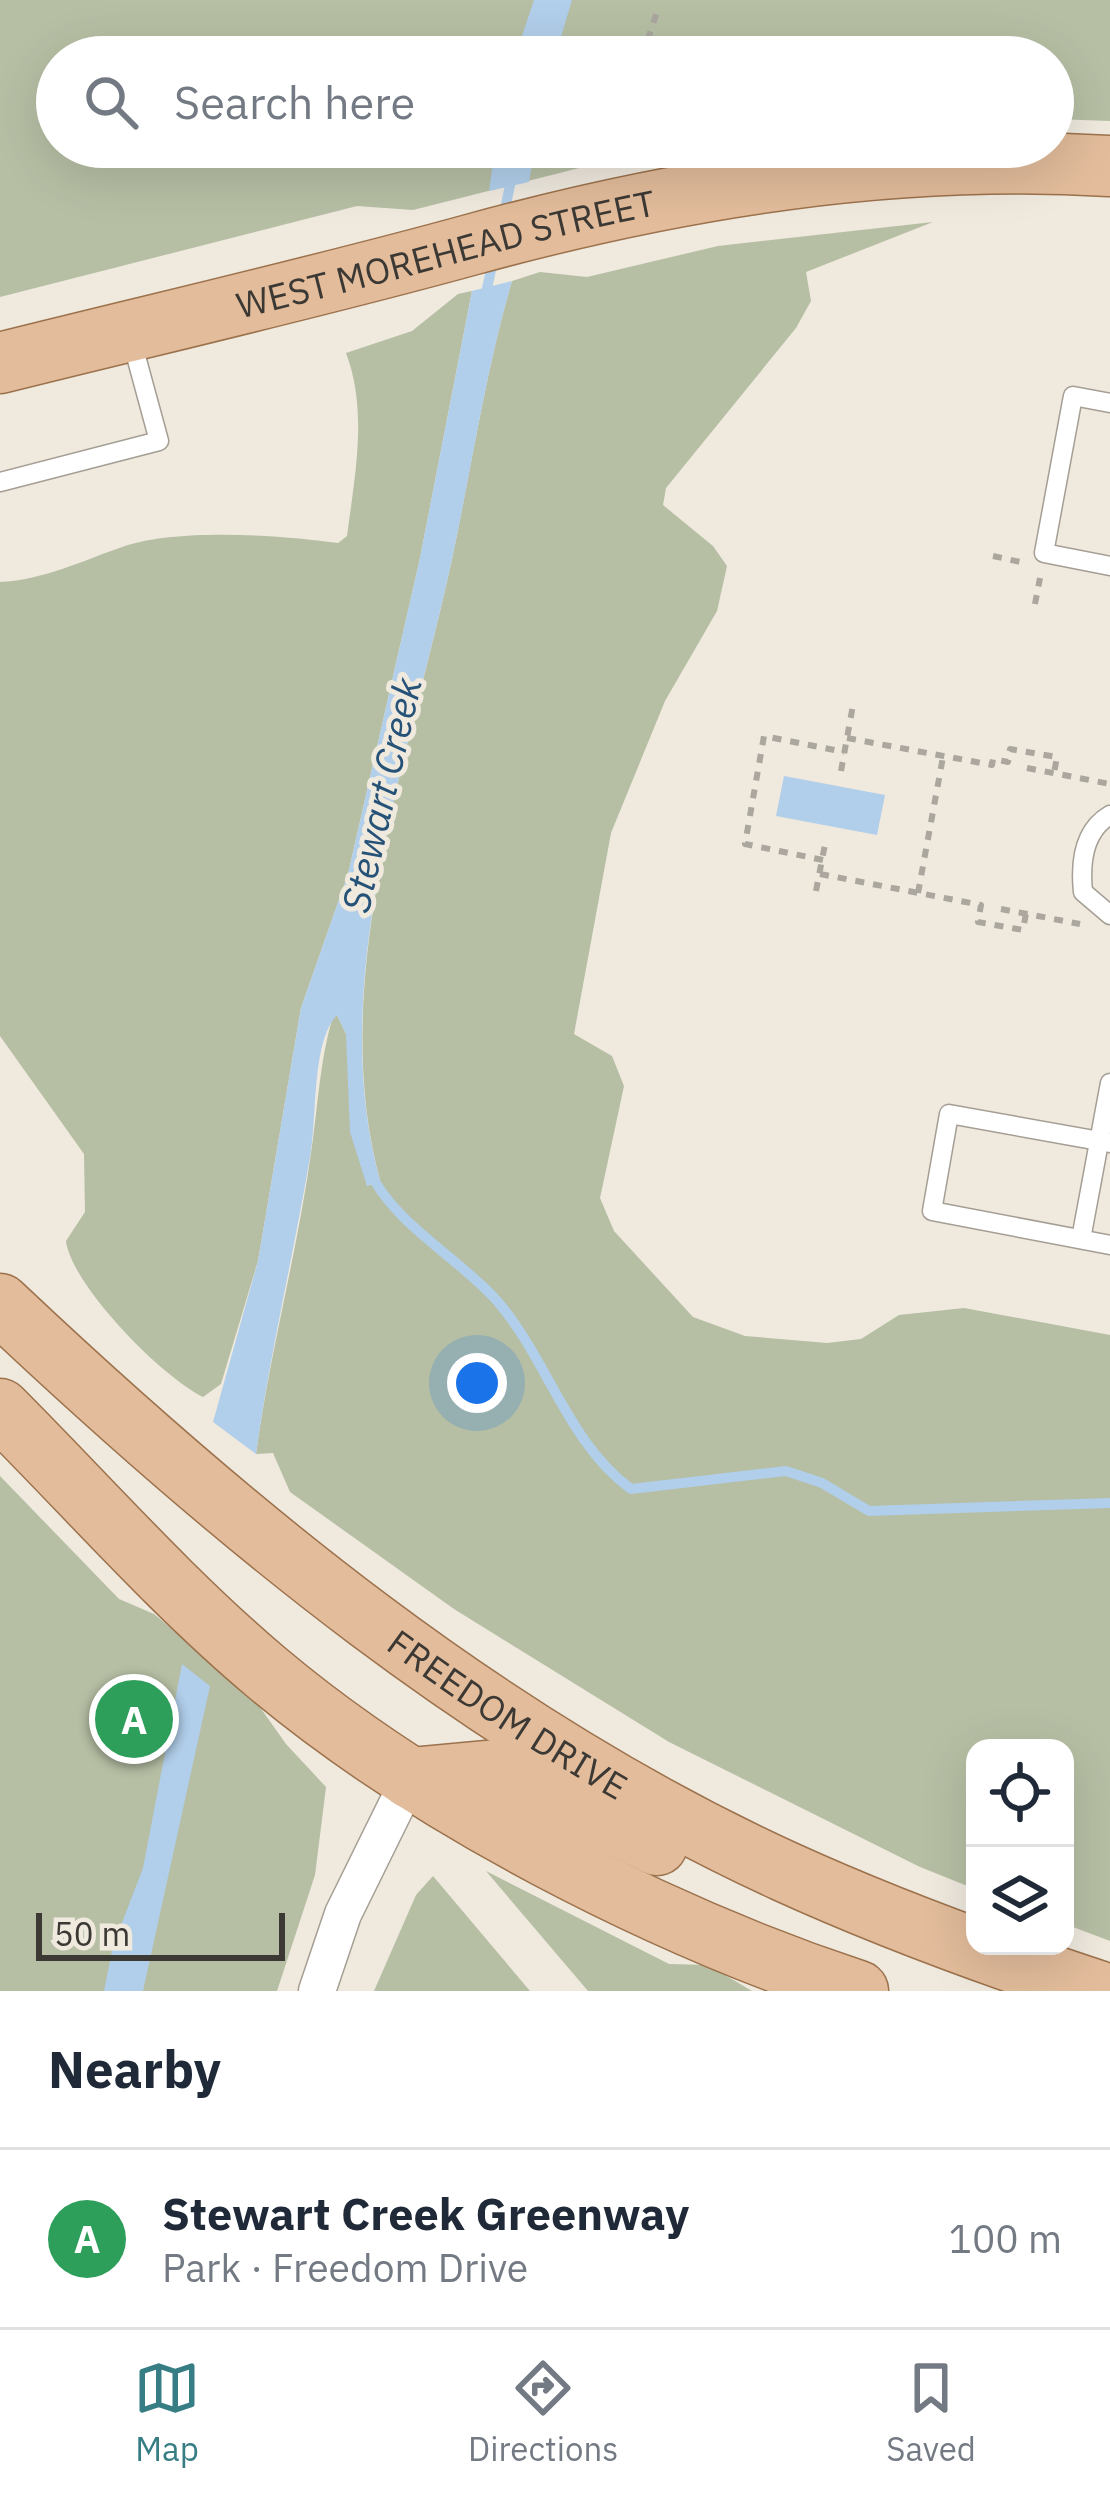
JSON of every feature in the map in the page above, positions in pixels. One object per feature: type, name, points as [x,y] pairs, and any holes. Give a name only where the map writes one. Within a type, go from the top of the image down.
[{"type":"main road","name":"WEST MOREHEAD STREET","points":[[1074,165],[1110,166]]},
{"type":"main road","name":"WEST MOREHEAD STREET","points":[[0,363],[534,226],[729,186],[896,168]]},
{"type":"main road","name":"FREEDOM DRIVE","points":[[0,1304],[160,1456],[473,1694],[612,1780],[781,1869],[946,1941],[1098,1991]]},
{"type":"main road","points":[[0,1408],[266,1672],[410,1778],[680,1920],[858,1991]]},
{"type":"main road","points":[[410,1778],[473,1694]]},
{"type":"main road","points":[[410,1778],[496,1770],[774,1900],[843,1896]]},
{"type":"street","points":[[317,1991],[343,1914],[410,1778]]},
{"type":"lane","points":[[0,482],[159,441],[129,331]]},
{"type":"lane","points":[[1110,403],[1073,396],[1044,553],[1110,566]]},
{"type":"lane","points":[[1110,815],[1088,836],[1081,874],[1083,892],[1110,915]]},
{"type":"lane","points":[[1081,1239],[1104,1142],[1110,1083]]},
{"type":"lane","points":[[1104,1142],[949,1114],[932,1211],[1110,1244]]},
{"type":"path","points":[[649,36],[656,12]]},
{"type":"path","points":[[841,771],[853,705]]},
{"type":"path","points":[[823,860],[745,844],[764,736],[844,752]]},
{"type":"path","points":[[847,738],[992,765],[993,759],[1008,762],[1010,748],[1057,757],[1054,773]]},
{"type":"path","points":[[918,893],[944,757]]},
{"type":"path","points":[[1028,768],[1110,784]]},
{"type":"path","points":[[816,891],[826,839]]},
{"type":"path","points":[[820,874],[981,905],[978,922],[1022,930],[1026,913]]},
{"type":"path","points":[[1001,909],[1089,926]]},
{"type":"green space","points":[[0,0],[1110,0],[1110,121],[1074,120],[1074,36],[36,36],[36,168],[579,168],[413,210],[357,206],[0,297]]},
{"type":"green space","points":[[933,222],[806,272],[811,301],[796,328],[666,488],[663,505],[713,546],[727,566],[717,611],[665,701],[611,833],[574,1034],[612,1056],[624,1086],[600,1198],[614,1231],[693,1317],[745,1336],[827,1343],[861,1339],[899,1315],[964,1308],[1110,1335],[1110,1941],[1074,1927],[1074,1739],[966,1739],[966,1885],[669,1742],[454,1609],[290,1492],[273,1453],[256,1454],[306,1185],[325,1051],[337,1015],[346,1034],[367,1186],[380,1180],[366,1104],[363,1027],[368,948],[397,789],[512,281],[540,272],[587,277],[718,246]]},
{"type":"green space","points":[[472,291],[420,558],[348,874],[301,1008],[258,1261],[221,1384],[203,1397],[165,1370],[121,1328],[72,1260],[66,1241],[85,1212],[84,1154],[0,1036],[0,582],[48,573],[147,540],[173,537],[260,536],[338,543],[347,536],[358,443],[357,397],[346,353],[412,331],[458,294]]},
{"type":"green space","points":[[0,1476],[119,1599],[154,1614],[252,1696],[286,1744],[326,1787],[315,1875],[277,1991],[0,1991]]},
{"type":"green space","points":[[486,1871],[669,1964],[708,1965],[752,1991],[588,1991]]},
{"type":"green space","points":[[433,1876],[530,1991],[374,1991],[416,1895]]},
{"type":"water","points":[[534,0],[572,0],[561,36],[522,36]]},
{"type":"water","points":[[492,168],[531,168],[529,182],[489,191]]},
{"type":"water","points":[[512,281],[396,789],[368,948],[362,1027],[366,1105],[380,1180],[367,1186],[350,1132],[346,1034],[337,1015],[319,1060],[311,1151],[256,1454],[213,1422],[258,1261],[301,1008],[348,874],[420,558],[472,291]]},
{"type":"water","points":[[784,776],[885,795],[877,835],[776,816]]},
{"type":"water","points":[[182,1664],[210,1686],[143,1991],[104,1991],[113,1946],[143,1868]]},
{"type":"waterway","name":"Stewart Creek","points":[[504,214],[514,168]]},
{"type":"waterway","name":"Stewart Creek","points":[[484,302],[493,261]]},
{"type":"waterway","points":[[369,1170],[394,1208],[498,1302],[574,1425],[609,1470],[631,1489],[786,1471],[822,1483],[869,1511],[1110,1503]]},
{"type":"place","name":"Stewart Creek Greenway","points":[[134,1719]]}]
